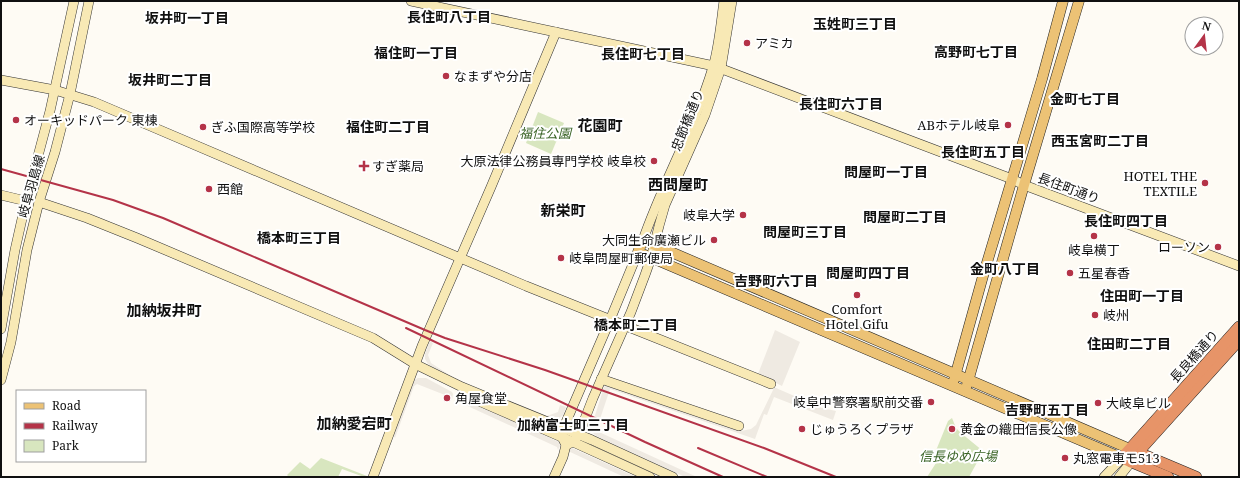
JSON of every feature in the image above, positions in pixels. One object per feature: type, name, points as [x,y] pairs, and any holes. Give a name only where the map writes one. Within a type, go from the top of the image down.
[{"type":"highway","name":"長良橋通り","points":[[1126,460],[1239,327]]},
{"type":"highway","name":"長良橋通り","points":[[1134,450],[1239,340]]},
{"type":"highway","points":[[1134,450],[1196,477]]},
{"type":"highway","points":[[1126,460],[1168,477]]},
{"type":"main road","points":[[952,386],[1063,1]]},
{"type":"main road","points":[[965,391],[985,318],[1079,1]]},
{"type":"main road","points":[[1126,460],[651,258],[638,252],[643,240],[1134,450]]},
{"type":"street","name":"岐阜羽島線","points":[[1,329],[15,250],[26,201],[55,90],[74,1]]},
{"type":"street","name":"岐阜羽島線","points":[[1,380],[11,342],[27,250],[70,94],[89,1]]},
{"type":"street","name":"長住町通り","points":[[411,1],[717,67],[1239,266]]},
{"type":"street","name":"忠節橋通り","points":[[643,240],[658,201],[717,67],[724,1]]},
{"type":"street","name":"忠節橋通り","points":[[568,437],[601,379],[624,326],[651,258],[658,226],[665,205],[705,115],[732,1]]},
{"type":"street","points":[[373,477],[415,364],[556,32]]},
{"type":"street","points":[[1,80],[55,90],[101,105],[410,236],[460,259],[771,384]]},
{"type":"street","points":[[1,195],[26,201]]},
{"type":"street","points":[[39,202],[87,218],[137,238],[373,338],[415,364],[435,379],[459,392],[568,437],[674,477]]},
{"type":"street","points":[[554,477],[563,457],[568,437],[610,320],[638,252]]},
{"type":"street","points":[[601,379],[739,426]]},
{"type":"street","points":[[568,437],[650,477]]},
{"type":"street","points":[[1104,477],[1126,460]]},
{"type":"street","points":[[1119,477],[1126,460]]},
{"type":"green space","name":"福住公園","points":[[538,112],[564,123],[551,154],[526,143]]},
{"type":"green space","name":"信長ゆめ広場","points":[[952,418],[956,428],[983,451],[980,454],[980,457],[969,477],[927,477],[938,460],[934,457],[935,453],[948,421]]},
{"type":"green space","points":[[321,458],[367,477],[342,469],[338,477],[289,477],[287,475],[300,462],[310,469]]},
{"type":"shaded area","points":[[775,330],[800,342],[782,386],[758,374]]},
{"type":"shaded area","points":[[430,341],[433,343],[428,355],[431,363],[451,376],[472,387],[547,416],[558,412],[560,405],[566,407],[563,415],[553,421],[546,419],[459,384],[439,373],[428,364],[425,359],[425,354]]},
{"type":"shaded area","points":[[418,378],[426,378],[452,392],[452,400],[450,397],[417,384],[414,386],[395,438],[393,435],[414,380]]},
{"type":"shaded area","points":[[606,385],[741,431],[751,429],[756,425],[774,388],[822,408],[836,411],[833,420],[774,397],[767,415],[764,414],[755,439],[610,389],[598,425],[599,432],[697,477],[685,477],[596,436],[593,433],[591,428],[604,387]]},
{"type":"shaded area","points":[[462,398],[559,442],[560,446],[558,450],[557,447],[461,403],[457,403],[459,399]]},
{"type":"shaded area","points":[[570,447],[636,477],[624,477],[568,451]]},
{"type":"railway","points":[[1,169],[113,200],[163,218],[445,338],[545,370],[764,448],[836,477]]},
{"type":"railway","points":[[406,328],[645,442],[723,477]]},
{"type":"railway","points":[[698,448],[767,477]]},
{"type":"place","name":"アミカ","points":[[747,43]]},
{"type":"place","name":"なまずや分店","points":[[446,76]]},
{"type":"place","name":"オーキッドパーク 東棟","points":[[16,120]]},
{"type":"place","name":"ABホテル岐阜","points":[[1008,125]]},
{"type":"place","name":"ぎふ国際高等学校","points":[[203,127]]},
{"type":"place","name":"大原法律公務員専門学校 岐阜校","points":[[654,161]]},
{"type":"place","name":"すぎ薬局","points":[[364,166]]},
{"type":"place","name":"HOTEL THE TEXTILE","points":[[1205,183]]},
{"type":"place","name":"西館","points":[[209,189]]},
{"type":"place","name":"岐阜大学","points":[[743,215]]},
{"type":"place","name":"岐阜横丁","points":[[1094,236]]},
{"type":"place","name":"大同生命廣瀬ビル","points":[[714,240]]},
{"type":"place","name":"ローソン","points":[[1218,247]]},
{"type":"place","name":"岐阜問屋町郵便局","points":[[561,258]]},
{"type":"place","name":"五星春香","points":[[1070,273]]},
{"type":"place","name":"Comfort Hotel Gifu","points":[[857,295]]},
{"type":"place","name":"岐州","points":[[1095,315]]},
{"type":"place","name":"角屋食堂","points":[[447,398]]},
{"type":"place","name":"岐阜中警察署駅前交番","points":[[931,402]]},
{"type":"place","name":"大岐阜ビル","points":[[1098,403]]},
{"type":"place","name":"じゅうろくプラザ","points":[[802,429]]},
{"type":"place","name":"黄金の織田信長公像","points":[[952,429]]},
{"type":"place","name":"丸窓電車モ513","points":[[1065,458]]},
{"type":"district","name":"長住町八丁目","points":[[449,17]]},
{"type":"district","name":"坂井町一丁目","points":[[187,18]]},
{"type":"district","name":"玉姓町三丁目","points":[[855,24]]},
{"type":"district","name":"高野町七丁目","points":[[976,52]]},
{"type":"district","name":"福住町一丁目","points":[[416,53]]},
{"type":"district","name":"長住町七丁目","points":[[643,54]]},
{"type":"district","name":"坂井町二丁目","points":[[170,80]]},
{"type":"district","name":"金町七丁目","points":[[1085,99]]},
{"type":"district","name":"長住町六丁目","points":[[841,104]]},
{"type":"district","name":"花園町","points":[[600,126]]},
{"type":"district","name":"福住町二丁目","points":[[388,127]]},
{"type":"district","name":"西玉宮町二丁目","points":[[1100,141]]},
{"type":"district","name":"長住町五丁目","points":[[983,152]]},
{"type":"district","name":"問屋町一丁目","points":[[886,172]]},
{"type":"district","name":"西問屋町","points":[[678,185]]},
{"type":"district","name":"新栄町","points":[[563,211]]},
{"type":"district","name":"問屋町二丁目","points":[[905,217]]},
{"type":"district","name":"長住町四丁目","points":[[1126,221]]},
{"type":"district","name":"問屋町三丁目","points":[[805,232]]},
{"type":"district","name":"橋本町三丁目","points":[[299,238]]},
{"type":"district","name":"金町八丁目","points":[[1005,269]]},
{"type":"district","name":"問屋町四丁目","points":[[868,273]]},
{"type":"district","name":"吉野町六丁目","points":[[776,281]]},
{"type":"district","name":"住田町一丁目","points":[[1142,296]]},
{"type":"district","name":"加納坂井町","points":[[164,311]]},
{"type":"district","name":"橋本町二丁目","points":[[636,325]]},
{"type":"district","name":"住田町二丁目","points":[[1129,344]]},
{"type":"district","name":"吉野町五丁目","points":[[1047,410]]},
{"type":"district","name":"加納愛宕町","points":[[354,424]]},
{"type":"district","name":"加納富士町三丁目","points":[[573,425]]}]
